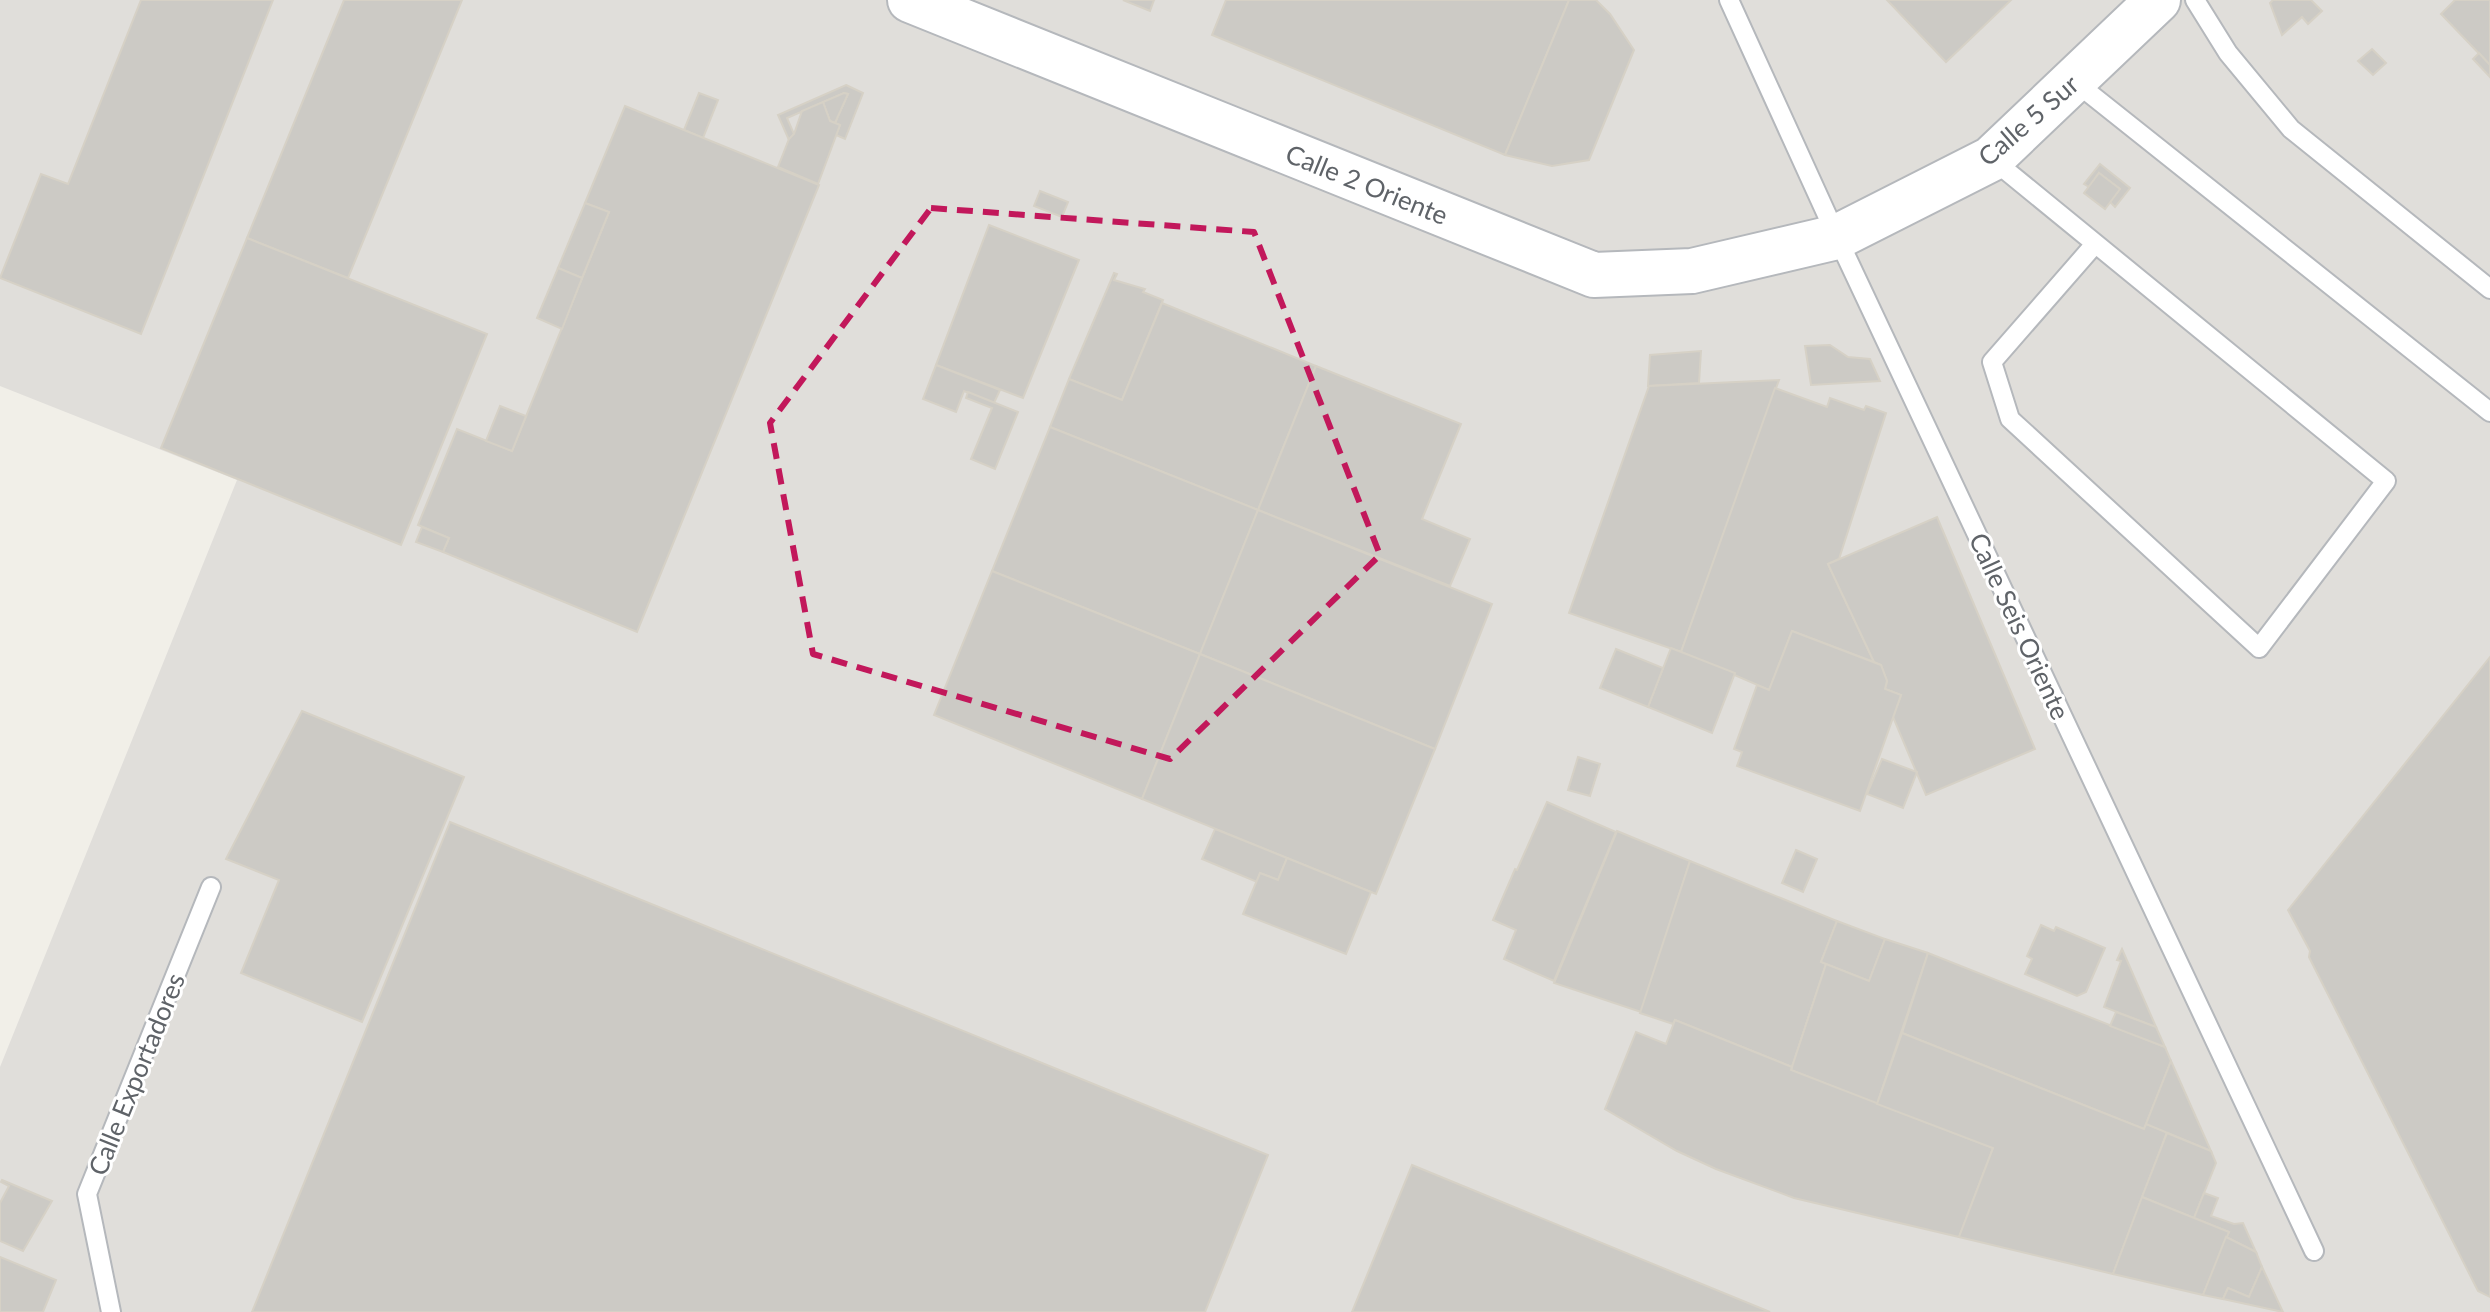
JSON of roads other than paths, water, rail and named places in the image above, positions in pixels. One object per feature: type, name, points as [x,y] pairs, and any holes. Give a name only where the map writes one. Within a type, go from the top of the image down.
[{"type":"street","name":"Calle 2 Oriente","points":[[910,0],[1594,275],[1692,271],[1837,237]]},
{"type":"street","name":"Calle 5 Sur","points":[[1837,237],[1991,159],[2158,0]]},
{"type":"lane","name":"Calle Seis Oriente","points":[[1729,0],[1837,237],[2314,1251]]},
{"type":"lane","points":[[2195,0],[2228,53],[2291,129],[2490,289]]},
{"type":"lane","points":[[2074,81],[2490,412]]},
{"type":"lane","points":[[1991,159],[2386,481],[2259,648],[2010,419],[1992,362],[2095,244]]},
{"type":"lane","name":"Calle Exportadores","points":[[111,1312],[87,1194],[211,887]]}]
